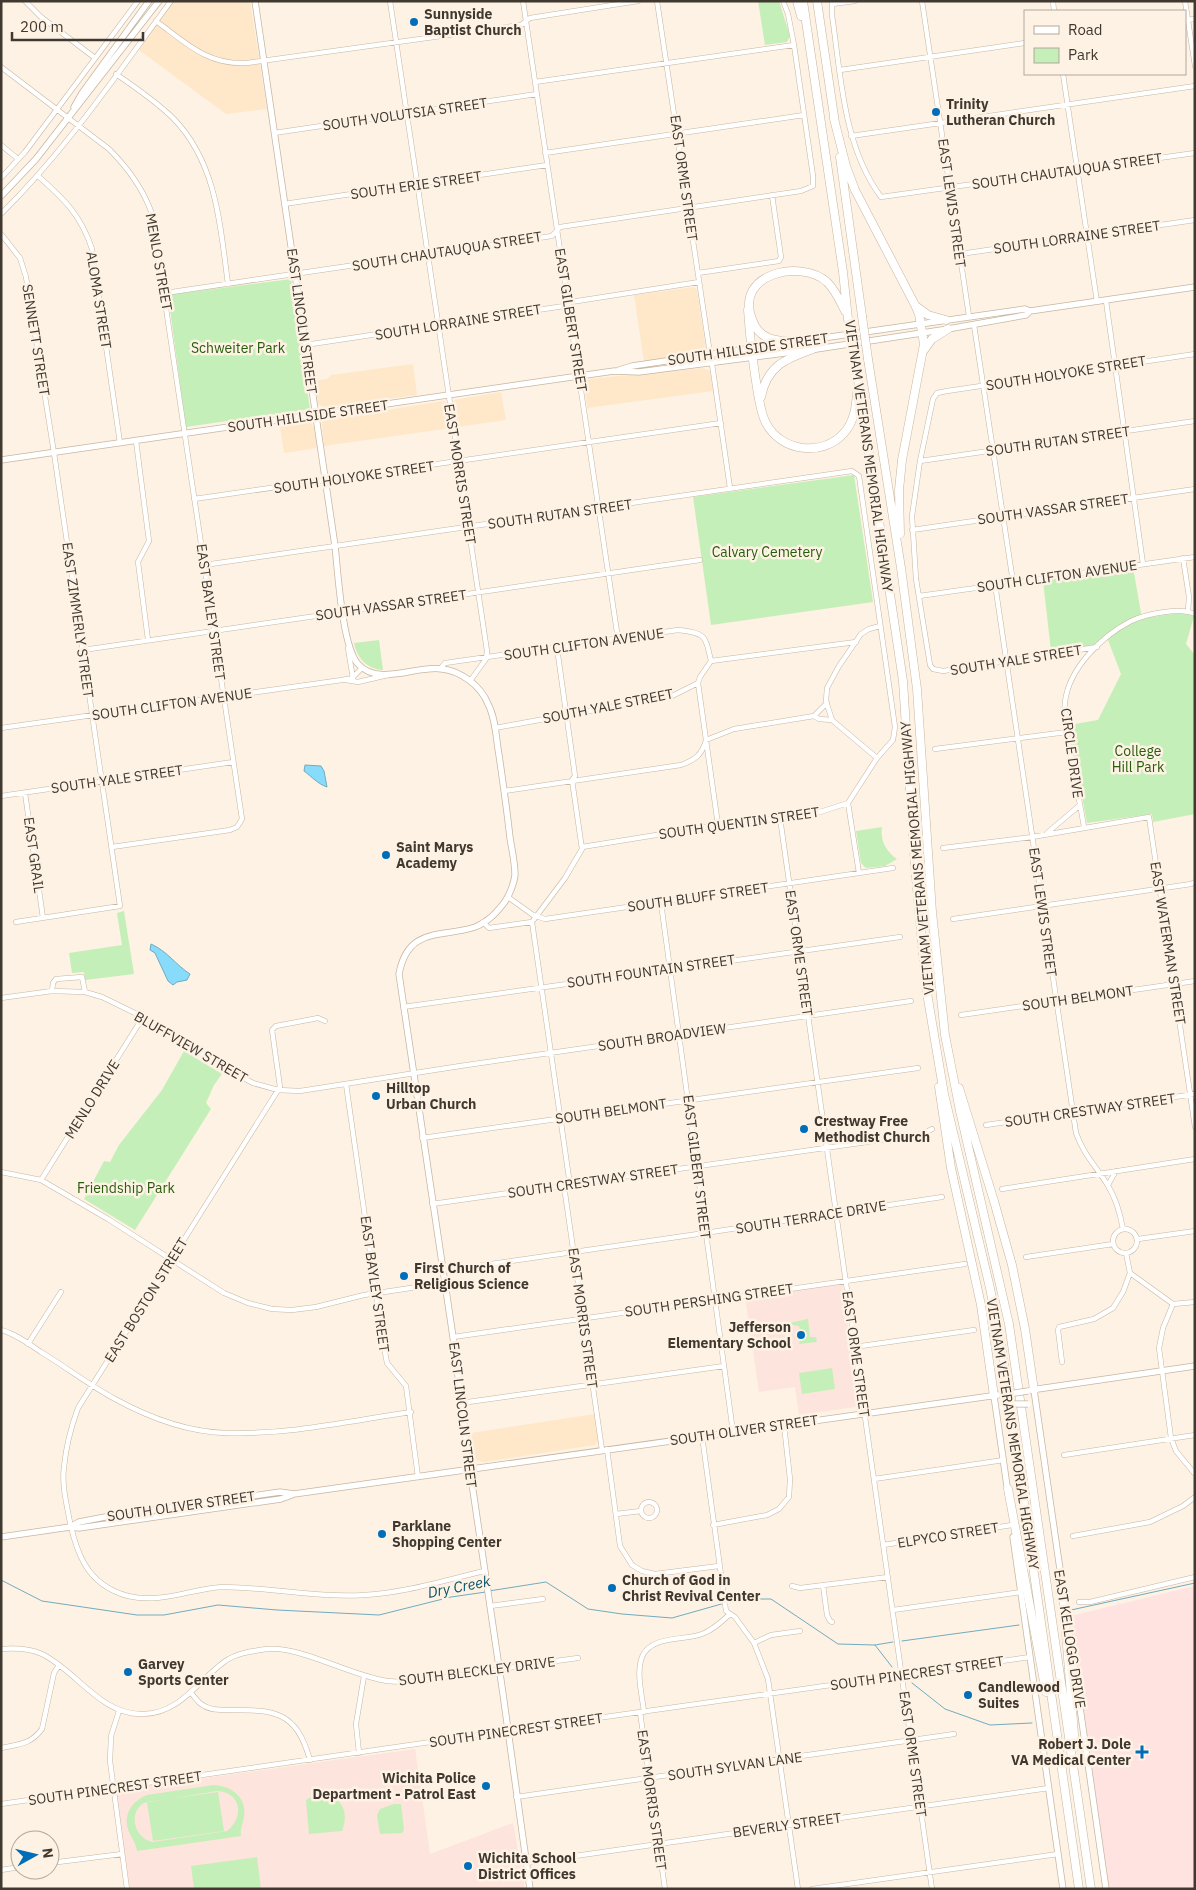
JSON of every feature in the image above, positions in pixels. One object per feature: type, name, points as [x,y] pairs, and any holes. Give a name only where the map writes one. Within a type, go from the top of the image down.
[{"type":"highway","points":[[797,1],[810,47]]},
{"type":"highway","name":"VIETNAM VETERANS MEMORIAL HIGHWAY","points":[[803,1],[844,272],[848,319],[903,681],[922,949],[938,1063],[990,1288],[1003,1356],[1079,1889]]},
{"type":"highway","name":"VIETNAM VETERANS MEMORIAL HIGHWAY","points":[[818,1],[917,689],[940,996],[951,1068],[1009,1324],[1091,1889]]},
{"type":"highway","points":[[834,119],[846,166],[855,190],[915,305],[919,314],[924,339],[902,460],[899,521],[901,568]]},
{"type":"highway","points":[[848,319],[838,294],[827,281],[813,274],[797,272],[778,274],[765,278],[755,286],[748,298],[752,358],[764,419],[770,430],[785,443],[800,448],[819,447],[836,440],[849,426],[855,411],[858,384]]},
{"type":"highway","points":[[915,305],[928,315],[946,320]]},
{"type":"highway","points":[[748,310],[755,327],[769,339],[783,341],[811,340]]},
{"type":"highway","points":[[923,352],[932,339],[948,329]]},
{"type":"highway","points":[[761,407],[763,388],[773,369],[792,356],[813,349]]},
{"type":"highway","points":[[938,1063],[940,1102],[960,1218],[968,1244],[998,1395]]},
{"type":"highway","points":[[951,1068],[965,1103],[1007,1248],[1022,1312],[1031,1390]]},
{"type":"highway","points":[[1008,1489],[1065,1789]]},
{"type":"highway","points":[[1063,1594],[1082,1828]]},
{"type":"main road","points":[[68,117],[82,93],[149,1]]},
{"type":"main road","points":[[1,196],[36,158],[85,98],[159,1]]},
{"type":"main road","name":"EAST LINCOLN STREET","points":[[255,1],[343,612],[353,658],[362,668]]},
{"type":"main road","name":"SOUTH HILLSIDE STREET","points":[[614,371],[639,372],[712,364],[974,325],[1026,315],[1030,312],[1195,287]]},
{"type":"main road","name":"SOUTH HILLSIDE STREET","points":[[1,460],[448,396],[614,371],[632,366],[710,354],[969,316],[1025,309],[1030,312]]},
{"type":"main road","name":"SOUTH CLIFTON AVENUE","points":[[362,668],[370,672],[386,675],[441,668]]},
{"type":"main road","points":[[441,668],[470,681],[480,690],[489,704],[495,728],[515,876],[508,897],[493,916],[483,922]]},
{"type":"main road","name":"EAST LINCOLN STREET","points":[[483,922],[475,927],[428,936],[414,945],[403,960],[399,974],[453,1337],[470,1470],[530,1889]]},
{"type":"main road","name":"SOUTH OLIVER STREET","points":[[1,1537],[70,1527],[79,1522],[105,1517],[280,1492],[294,1494],[470,1470],[1195,1366]]},
{"type":"main road","name":"EAST KELLOGG DRIVE","points":[[1031,1390],[1037,1414],[1106,1889]]},
{"type":"main road","points":[[998,1395],[998,1419],[1063,1889]]},
{"type":"main road","points":[[998,1419],[1003,1407],[1011,1404],[1028,1404],[1037,1414]]},
{"type":"street","points":[[25,1],[41,17],[95,58]]},
{"type":"street","points":[[1,178],[58,110],[137,3],[130,1]]},
{"type":"street","points":[[1,214],[38,176],[79,126],[171,1]]},
{"type":"street","name":"EAST MORRIS STREET","points":[[390,1],[469,527],[487,651],[486,659]]},
{"type":"street","name":"EAST GILBERT STREET","points":[[523,1],[618,639]]},
{"type":"street","points":[[156,21],[200,53],[212,59],[236,64],[264,62],[521,24],[530,18],[638,1]]},
{"type":"street","name":"EAST ORME STREET","points":[[657,1],[710,354]]},
{"type":"street","points":[[545,153],[804,115],[790,22],[783,1]]},
{"type":"street","points":[[855,1],[832,3],[840,70],[851,136],[1195,86]]},
{"type":"street","name":"EAST LEWIS STREET","points":[[922,1],[969,316]]},
{"type":"street","points":[[1195,19],[1186,20],[1195,66]]},
{"type":"street","points":[[840,70],[1024,43]]},
{"type":"street","points":[[535,82],[794,45]]},
{"type":"street","name":"MENLO STREET","points":[[1,66],[109,149],[122,162],[144,193],[154,222],[185,434]]},
{"type":"street","points":[[116,74],[153,100],[172,118],[190,138],[201,157],[213,188],[218,208],[228,284]]},
{"type":"street","points":[[1063,75],[1097,302]]},
{"type":"street","name":"SOUTH VOLUTSIA STREET","points":[[274,134],[537,94]]},
{"type":"street","name":"SOUTH CHAUTAUQUA STREET","points":[[165,293],[552,236],[560,227],[801,191],[813,186],[804,115]]},
{"type":"street","name":"SOUTH CHAUTAUQUA STREET","points":[[851,136],[873,186],[881,197],[1195,153]]},
{"type":"street","points":[[1,145],[18,160]]},
{"type":"street","name":"SOUTH ERIE STREET","points":[[284,204],[547,165]]},
{"type":"street","name":"ALOMA STREET","points":[[38,176],[63,198],[74,211],[88,236],[92,249],[120,443]]},
{"type":"street","points":[[698,273],[779,261],[781,257],[772,195]]},
{"type":"street","name":"SOUTH LORRAINE STREET","points":[[960,254],[1195,220]]},
{"type":"street","name":"SENNETT STREET","points":[[1,234],[20,258],[26,276],[54,453]]},
{"type":"street","name":"SOUTH LORRAINE STREET","points":[[305,345],[564,306],[571,302],[699,282]]},
{"type":"street","points":[[1106,301],[1143,564]]},
{"type":"street","points":[[974,325],[1013,582]]},
{"type":"street","name":"SOUTH HOLYOKE STREET","points":[[920,461],[933,399],[937,393],[1195,354]]},
{"type":"street","points":[[712,364],[730,488]]},
{"type":"street","name":"SOUTH RUTAN STREET","points":[[920,461],[1195,421]]},
{"type":"street","name":"SOUTH HOLYOKE STREET","points":[[194,500],[721,423]]},
{"type":"street","name":"EAST BAYLEY STREET","points":[[112,847],[230,830],[237,827],[242,820],[185,434]]},
{"type":"street","points":[[136,441],[149,541],[138,562],[148,640]]},
{"type":"street","name":"EAST ZIMMERLY STREET","points":[[43,918],[120,906],[54,453]]},
{"type":"street","points":[[919,596],[912,516],[920,461]]},
{"type":"street","name":"SOUTH RUTAN STREET","points":[[204,565],[852,471],[856,472],[859,476],[880,626]]},
{"type":"street","name":"SOUTH VASSAR STREET","points":[[912,530],[1195,489]]},
{"type":"street","name":"SOUTH CLIFTON AVENUE","points":[[919,596],[1195,556]]},
{"type":"street","points":[[1183,558],[1189,597],[1188,611]]},
{"type":"street","name":"SOUTH VASSAR STREET","points":[[83,650],[700,560]]},
{"type":"street","name":"EAST LEWIS STREET","points":[[995,584],[1076,1133],[1087,1158],[1108,1186],[1121,1213],[1123,1229]]},
{"type":"street","name":"SOUTH YALE STREET","points":[[919,596],[930,665],[935,669],[943,671],[1096,647]]},
{"type":"street","name":"CIRCLE DRIVE","points":[[1084,827],[1064,711],[1068,689],[1085,660],[1096,647],[1123,626],[1137,618],[1160,613],[1188,611],[1195,614]]},
{"type":"street","points":[[859,873],[848,803],[878,758],[893,740],[894,720],[880,626],[869,629],[861,634],[839,666],[827,688],[826,703],[832,720],[878,758]]},
{"type":"street","name":"SOUTH CLIFTON AVENUE","points":[[441,668],[445,663],[480,658],[486,659],[678,630],[697,632],[706,641],[711,661]]},
{"type":"street","name":"EAST LINCOLN STREET","points":[[348,641],[353,679]]},
{"type":"street","points":[[718,825],[698,683],[711,661],[856,642]]},
{"type":"street","points":[[557,648],[575,776],[572,780],[582,847],[565,878],[532,922],[570,1185]]},
{"type":"street","points":[[470,681],[486,659]]},
{"type":"street","points":[[353,679],[362,668]]},
{"type":"street","name":"SOUTH CLIFTON AVENUE","points":[[1,728],[342,680],[375,679],[394,674]]},
{"type":"street","name":"SOUTH YALE STREET","points":[[495,728],[672,696],[698,683]]},
{"type":"street","points":[[706,740],[734,729],[814,716],[826,703]]},
{"type":"street","points":[[814,716],[819,719],[832,720]]},
{"type":"street","points":[[935,749],[1067,732]]},
{"type":"street","points":[[504,791],[681,765],[694,761],[703,752],[706,740]]},
{"type":"street","name":"SOUTH YALE STREET","points":[[1,796],[233,762]]},
{"type":"street","name":"EAST GRAIL","points":[[25,793],[43,918]]},
{"type":"street","name":"SOUTH QUENTIN STREET","points":[[582,847],[718,825],[818,813],[848,803]]},
{"type":"street","points":[[1046,834],[1080,805]]},
{"type":"street","name":"EAST WATERMAN STREET","points":[[1084,827],[1149,817],[1193,1095],[1195,1128]]},
{"type":"street","name":"EAST ORME STREET","points":[[780,818],[932,1889]]},
{"type":"street","points":[[943,848],[1032,837],[1084,827]]},
{"type":"street","name":"SOUTH BLUFF STREET","points":[[536,916],[545,918],[661,903],[893,868]]},
{"type":"street","points":[[953,919],[1160,889],[1195,882]]},
{"type":"street","points":[[508,897],[536,916]]},
{"type":"street","name":"EAST GILBERT STREET","points":[[661,903],[689,1099],[696,1172],[733,1432]]},
{"type":"street","points":[[16,922],[43,918]]},
{"type":"street","points":[[483,922],[489,928],[532,922]]},
{"type":"street","name":"SOUTH FOUNTAIN STREET","points":[[403,1008],[900,936]]},
{"type":"street","points":[[52,991],[53,982],[56,980],[82,977],[84,992]]},
{"type":"street","name":"SOUTH BELMONT","points":[[961,1015],[1195,981]]},
{"type":"street","name":"BLUFFVIEW STREET","points":[[1,998],[52,991],[84,992],[102,997],[143,1017],[213,1061],[253,1083],[278,1090],[300,1091],[413,1073]]},
{"type":"street","name":"SOUTH BROADVIEW","points":[[413,1073],[911,1001]]},
{"type":"street","name":"MENLO DRIVE","points":[[41,1180],[143,1017]]},
{"type":"street","points":[[278,1090],[280,1087],[272,1030],[276,1026],[318,1018],[325,1020]]},
{"type":"street","name":"SOUTH BELMONT","points":[[422,1138],[918,1068]]},
{"type":"street","name":"EAST BAYLEY STREET","points":[[346,1084],[387,1362],[406,1386],[411,1412],[418,1477]]},
{"type":"street","name":"EAST BOSTON STREET","points":[[278,1090],[78,1408],[66,1449],[64,1480],[70,1527],[75,1547],[97,1580],[117,1592],[147,1598],[172,1596],[222,1587],[363,1596],[417,1587],[485,1571]]},
{"type":"street","name":"SOUTH CRESTWAY STREET","points":[[986,1125],[1193,1095]]},
{"type":"street","name":"SOUTH CRESTWAY STREET","points":[[432,1204],[923,1134],[932,1129]]},
{"type":"street","points":[[1002,1189],[1195,1159]]},
{"type":"street","points":[[1108,1186],[1116,1171]]},
{"type":"street","points":[[1,1172],[41,1180],[108,1219],[171,1261],[224,1293],[248,1304],[272,1309],[292,1310],[316,1307],[337,1300],[376,1293],[444,1283]]},
{"type":"street","name":"EAST MORRIS STREET","points":[[564,1186],[592,1384],[616,1514],[620,1546],[623,1554],[632,1565],[642,1571],[660,1574],[719,1566]]},
{"type":"street","name":"SOUTH TERRACE DRIVE","points":[[442,1271],[942,1197]]},
{"type":"street","points":[[1123,1229],[1132,1230],[1138,1240],[1134,1250],[1126,1253],[1118,1251],[1114,1244],[1116,1233],[1123,1229]]},
{"type":"street","points":[[1138,1240],[1195,1231]]},
{"type":"street","points":[[1026,1257],[1114,1244]]},
{"type":"street","points":[[1062,1362],[1059,1327],[1094,1319],[1113,1308],[1124,1292],[1130,1273],[1126,1253]]},
{"type":"street","name":"SOUTH PERSHING STREET","points":[[453,1337],[964,1264]]},
{"type":"street","points":[[1130,1273],[1173,1304],[1195,1302]]},
{"type":"street","points":[[28,1344],[61,1292]]},
{"type":"street","points":[[1173,1304],[1159,1348],[1171,1438],[1176,1451],[1195,1474]]},
{"type":"street","points":[[1,1330],[28,1344],[114,1398],[150,1416],[224,1433],[255,1433],[315,1427],[411,1412]]},
{"type":"street","points":[[854,1347],[974,1330]]},
{"type":"street","points":[[461,1403],[724,1366]]},
{"type":"street","points":[[713,1525],[767,1515],[779,1509],[789,1497],[790,1479],[784,1425]]},
{"type":"street","points":[[1064,1455],[1195,1435]]},
{"type":"street","points":[[702,1436],[726,1612],[735,1617],[754,1643],[768,1679],[798,1889]]},
{"type":"street","points":[[874,1479],[1004,1460]]},
{"type":"street","points":[[1073,1536],[1150,1522],[1183,1506],[1195,1497]]},
{"type":"street","points":[[616,1514],[641,1511]]},
{"type":"street","name":"ELPYCO STREET","points":[[883,1545],[1012,1525]]},
{"type":"street","points":[[792,1586],[800,1588],[888,1577]]},
{"type":"street","points":[[1079,1602],[1090,1602],[1195,1577]]},
{"type":"street","points":[[823,1585],[827,1615],[832,1622]]},
{"type":"street","points":[[893,1610],[1021,1592]]},
{"type":"street","points":[[490,1606],[543,1599]]},
{"type":"street","name":"EAST MORRIS STREET","points":[[665,1889],[649,1778],[642,1712],[640,1672],[643,1656],[656,1643],[701,1635],[716,1626],[730,1614]]},
{"type":"street","points":[[754,1643],[771,1635],[800,1632]]},
{"type":"street","name":"SOUTH BLECKLEY DRIVE","points":[[1,1649],[27,1650],[40,1654],[60,1665],[86,1688],[119,1711],[144,1714],[167,1710],[190,1693],[225,1661],[247,1652],[270,1649],[301,1655],[364,1676],[387,1681],[406,1682],[578,1658]]},
{"type":"street","name":"SOUTH PINECREST STREET","points":[[1,1804],[1030,1658]]},
{"type":"street","points":[[1,1748],[27,1743],[42,1729],[54,1673],[60,1665]]},
{"type":"street","points":[[359,1753],[356,1724],[364,1676]]},
{"type":"street","points":[[190,1693],[202,1705],[216,1710],[260,1710],[278,1713],[293,1724],[305,1742],[310,1760]]},
{"type":"street","points":[[119,1711],[111,1736],[110,1761],[127,1889]]},
{"type":"street","name":"SOUTH SYLVAN LANE","points":[[516,1797],[954,1734]]},
{"type":"street","name":"BEVERLY STREET","points":[[526,1863],[1049,1788]]},
{"type":"street","points":[[60,1862],[122,1854]]},
{"type":"street","points":[[812,1889],[1058,1854]]},
{"type":"shaded area","points":[[173,1],[250,1],[267,109],[226,114],[139,50]]},
{"type":"shaded area","points":[[694,287],[697,290],[706,350],[704,353],[644,362],[634,295]]},
{"type":"shaded area","points":[[413,364],[417,395],[324,407],[318,404],[315,381],[327,379],[331,375]]},
{"type":"shaded area","points":[[703,368],[710,371],[713,391],[587,408],[584,382],[587,379]]},
{"type":"shaded area","points":[[501,392],[506,420],[457,427],[454,400]]},
{"type":"shaded area","points":[[444,401],[448,404],[451,428],[324,446],[323,420]]},
{"type":"shaded area","points":[[310,422],[314,427],[317,448],[284,453],[280,426]]},
{"type":"shaded area","name":"Jefferson Elementary School","points":[[842,1284],[859,1405],[799,1415],[795,1387],[759,1392],[745,1297]]},
{"type":"shaded area","points":[[594,1414],[598,1441],[595,1445],[483,1462],[475,1457],[471,1433]]},
{"type":"shaded area","name":"Robert J. Dole VA Medical Center","points":[[1195,1586],[1195,1889],[1109,1889],[1071,1616]]},
{"type":"shaded area","points":[[415,1749],[430,1854],[513,1823],[525,1889],[130,1889],[117,1796],[119,1790]]},
{"type":"green space","points":[[758,1],[779,1],[790,36],[787,42],[765,45]]},
{"type":"green space","name":"Schweiter Park","points":[[291,279],[310,409],[186,427],[168,295]]},
{"type":"green space","name":"Calvary Cemetery","points":[[854,475],[873,602],[711,625],[693,497]]},
{"type":"green space","name":"College Hill Park","points":[[1133,567],[1141,613],[1144,618],[1179,613],[1194,616],[1186,644],[1195,655],[1195,814],[1153,822],[1152,814],[1087,823],[1069,725],[1098,720],[1121,674],[1108,640],[1094,645],[1051,651],[1043,581]]},
{"type":"green space","points":[[379,640],[383,670],[372,667],[364,662],[360,658],[354,643]]},
{"type":"green space","points":[[882,827],[882,837],[885,845],[897,859],[885,866],[866,868],[861,863],[856,831]]},
{"type":"green space","points":[[124,911],[134,974],[85,980],[84,972],[72,973],[69,953],[122,945],[117,913]]},
{"type":"green space","name":"Friendship Park","points":[[184,1051],[222,1074],[214,1085],[206,1103],[211,1109],[135,1230],[84,1199],[104,1161],[110,1162],[119,1145],[162,1090]]},
{"type":"green space","points":[[808,1319],[810,1337],[816,1337],[817,1342],[799,1344],[801,1336],[799,1326],[790,1323]]},
{"type":"green space","points":[[832,1368],[835,1389],[802,1394],[799,1373]]},
{"type":"green space","points":[[214,1785],[232,1790],[243,1803],[244,1816],[241,1836],[137,1851],[128,1829],[127,1818],[130,1808],[137,1800],[147,1795]],"holes":[[[217,1791],[225,1792],[235,1800],[238,1806],[236,1819],[227,1831],[153,1842],[142,1836],[135,1825],[136,1813],[144,1803]]]},
{"type":"green space","points":[[218,1792],[224,1831],[153,1841],[147,1802]]},
{"type":"green space","points":[[318,1795],[333,1797],[342,1805],[345,1817],[342,1831],[309,1834],[306,1800]]},
{"type":"green space","points":[[394,1804],[401,1804],[404,1830],[402,1833],[380,1834],[377,1815],[380,1809]]},
{"type":"green space","points":[[257,1857],[261,1889],[194,1889],[191,1866]]},
{"type":"water","points":[[305,765],[321,766],[324,771],[327,787],[304,771]]},
{"type":"water","points":[[151,944],[162,950],[190,974],[187,980],[173,985],[168,981],[155,953],[150,950]]},
{"type":"waterway","name":"Dry Creek","points":[[1,1580],[42,1601],[137,1615],[164,1615],[218,1605],[379,1615],[451,1597],[486,1592]]},
{"type":"waterway","name":"Dry Creek","points":[[489,1591],[546,1582],[588,1609],[672,1618],[739,1599],[771,1599],[838,1644],[875,1645],[893,1642]]},
{"type":"waterway","points":[[1071,1610],[1195,1583]]},
{"type":"waterway","points":[[902,1641],[1019,1625]]},
{"type":"waterway","name":"Dry Creek","points":[[875,1645],[892,1667]]},
{"type":"waterway","name":"Dry Creek","points":[[912,1683],[945,1709],[990,1725],[1032,1723]]},
{"type":"place","name":"Sunnyside Baptist Church","points":[[414,22]]},
{"type":"place","name":"Trinity Lutheran Church","points":[[936,112]]},
{"type":"place","name":"Saint Marys Academy","points":[[386,855]]},
{"type":"place","name":"Hilltop Urban Church","points":[[376,1096]]},
{"type":"place","name":"Crestway Free Methodist Church","points":[[804,1129]]},
{"type":"place","name":"First Church of Religious Science","points":[[404,1276]]},
{"type":"place","name":"Jefferson Elementary School","points":[[801,1335]]},
{"type":"place","name":"Parklane Shopping Center","points":[[382,1534]]},
{"type":"place","name":"Church of God in Christ Revival Center","points":[[612,1588]]},
{"type":"place","name":"Garvey Sports Center","points":[[128,1672]]},
{"type":"place","name":"Candlewood Suites","points":[[968,1695]]},
{"type":"place","name":"Robert J. Dole VA Medical Center","points":[[1142,1752]]},
{"type":"place","name":"Wichita Police Department - Patrol East","points":[[486,1786]]},
{"type":"place","name":"Wichita School District Offices","points":[[468,1866]]}]
